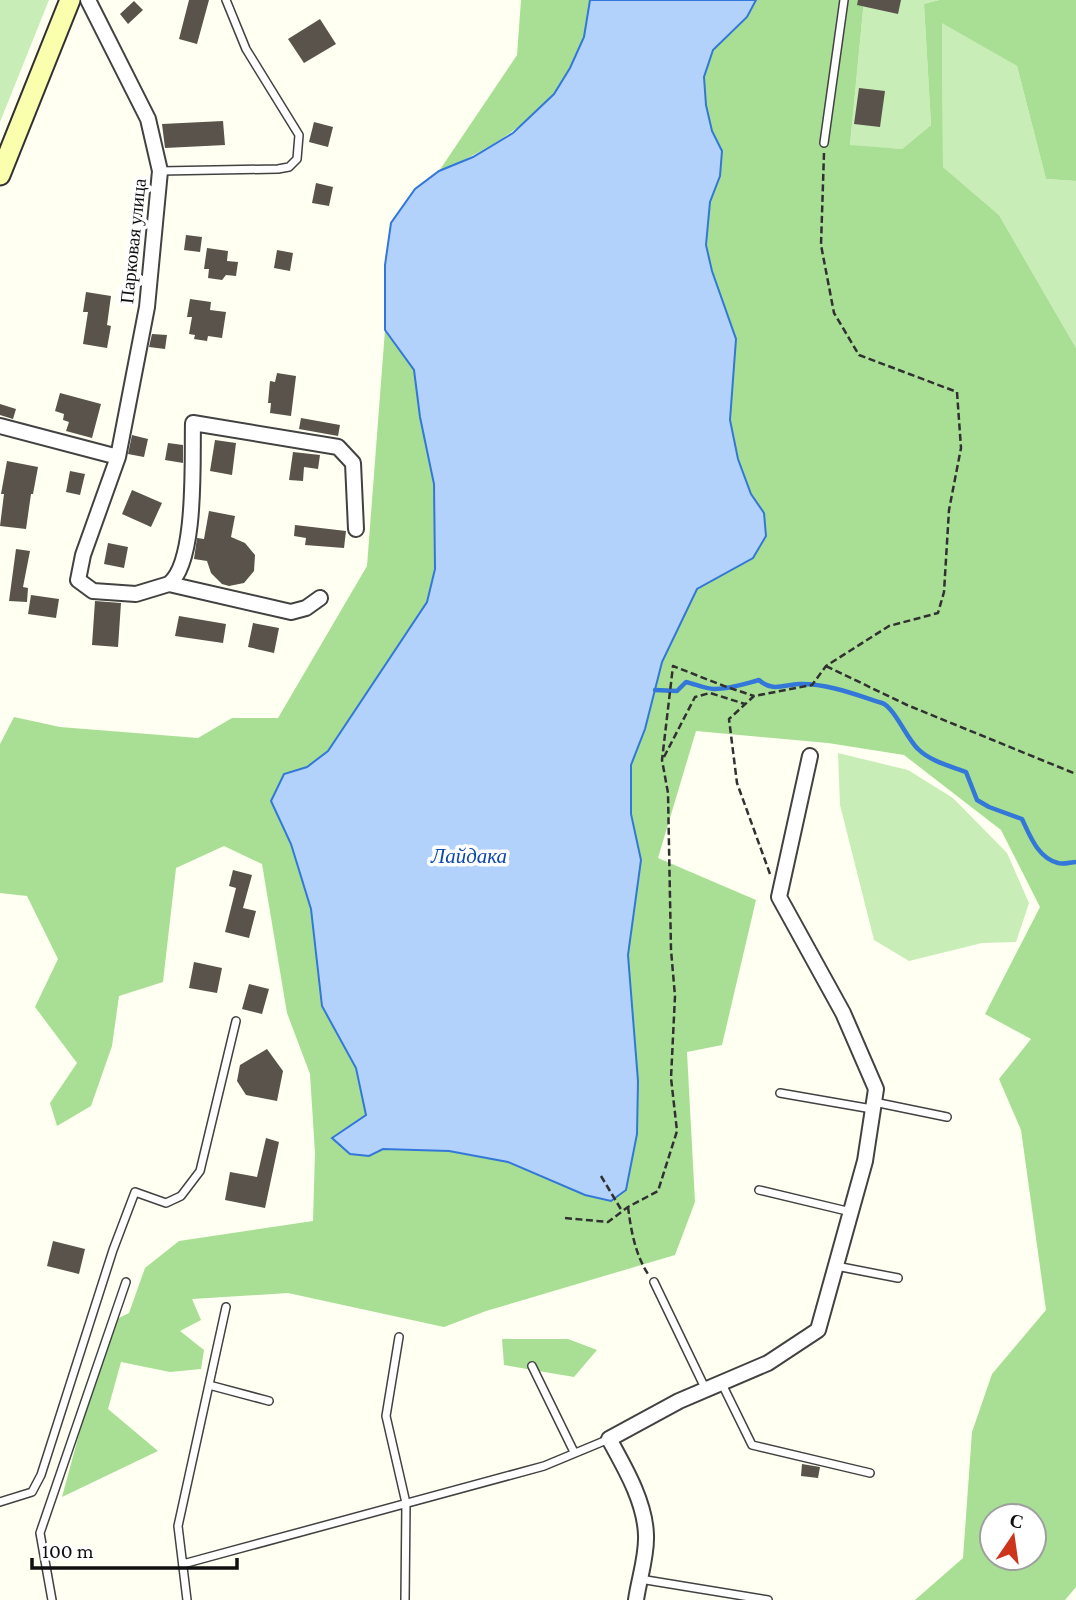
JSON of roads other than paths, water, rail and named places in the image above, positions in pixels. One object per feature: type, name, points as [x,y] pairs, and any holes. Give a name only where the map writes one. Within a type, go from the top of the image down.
[{"type":"main road","points":[[0,175],[4,153],[70,0]]},
{"type":"street","name":"Парковая улица","points":[[88,0],[148,119],[160,171],[147,307],[118,457],[83,555],[78,580],[93,591],[136,594],[169,584]]},
{"type":"street","points":[[169,584],[177,578],[188,541],[193,424],[338,447],[353,463],[355,529]]},
{"type":"street","points":[[0,426],[118,457]]},
{"type":"street","points":[[169,584],[291,612],[306,608],[320,598]]},
{"type":"street","points":[[636,1600],[646,1539],[644,1514],[609,1440],[679,1401],[768,1363],[818,1330],[865,1161],[876,1089],[843,1013],[779,897],[810,757]]},
{"type":"lane","points":[[160,171],[278,169],[289,167],[297,159],[299,135],[246,49],[226,0]]},
{"type":"lane","points":[[824,143],[844,0]]},
{"type":"lane","points":[[0,1502],[32,1492],[41,1475],[113,1251],[135,1192],[166,1203],[181,1196],[200,1171],[236,1021]]},
{"type":"lane","points":[[780,1093],[947,1117]]},
{"type":"lane","points":[[759,1190],[852,1212]]},
{"type":"lane","points":[[836,1266],[898,1278]]},
{"type":"lane","points":[[52,1600],[40,1533],[126,1282]]},
{"type":"lane","points":[[654,1282],[706,1390]]},
{"type":"lane","points":[[187,1600],[178,1526],[226,1307]]},
{"type":"lane","points":[[399,1337],[386,1416],[406,1503],[405,1600]]},
{"type":"lane","points":[[532,1366],[574,1452]]},
{"type":"lane","points":[[722,1384],[752,1445],[870,1473]]},
{"type":"lane","points":[[209,1385],[269,1401]]},
{"type":"lane","points":[[183,1564],[544,1466],[609,1440]]},
{"type":"lane","points":[[639,1578],[768,1600]]},
{"type":"water","name":"Лайдака","points":[[590,0],[756,0],[747,17],[713,50],[704,77],[706,105],[712,131],[722,151],[720,176],[710,202],[706,245],[712,271],[736,339],[730,420],[738,459],[751,494],[764,513],[766,536],[753,558],[697,589],[662,662],[645,729],[631,765],[631,814],[641,860],[628,955],[638,1081],[637,1134],[626,1190],[611,1201],[585,1195],[508,1162],[449,1151],[383,1149],[369,1156],[350,1154],[332,1138],[366,1115],[356,1068],[322,1006],[311,909],[291,844],[271,801],[284,774],[307,767],[328,751],[427,602],[435,569],[434,484],[420,417],[414,370],[385,330],[385,265],[391,223],[415,189],[439,171],[473,157],[513,133],[554,94],[584,37]]},
{"type":"waterway","points":[[655,690],[677,691],[686,682],[714,689],[759,680],[773,687],[820,685],[882,703],[891,710],[923,753],[940,763],[966,772],[977,800],[1022,819],[1036,846],[1045,856],[1060,864],[1076,862]]}]
